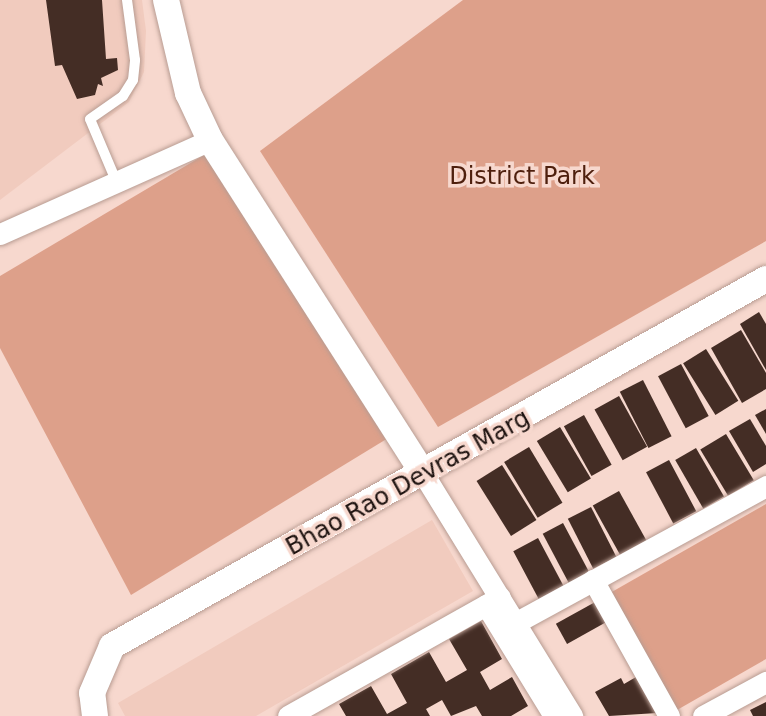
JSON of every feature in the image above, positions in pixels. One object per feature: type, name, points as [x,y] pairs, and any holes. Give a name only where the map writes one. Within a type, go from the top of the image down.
[{"type":"street","points":[[166,0],[188,93],[210,140],[424,475],[554,716]]},
{"type":"street","points":[[0,234],[210,140]]},
{"type":"street","name":"Bhao Rao Devras Marg","points":[[95,716],[92,693],[112,646],[424,475],[766,279]]},
{"type":"street","points":[[515,623],[766,486]]},
{"type":"street","points":[[593,580],[669,716]]},
{"type":"street","points":[[493,601],[515,623],[572,716]]},
{"type":"street","points":[[288,716],[493,601]]},
{"type":"street","points":[[703,716],[766,682]]},
{"type":"lane","points":[[117,183],[90,125],[92,115],[123,96],[133,80],[135,60],[127,0]]},
{"type":"shaded area","points":[[0,0],[142,0],[146,31],[144,72],[129,102],[0,200]]},
{"type":"shaded area","points":[[432,520],[473,591],[256,716],[125,716],[118,703]]},
{"type":"green space","name":"District Park","points":[[463,0],[766,0],[766,241],[438,427],[260,151]]},
{"type":"green space","points":[[204,155],[398,432],[131,595],[0,348],[0,276]]},
{"type":"green space","points":[[766,504],[766,659],[677,710],[610,593]]},
{"type":"building","points":[[46,0],[102,0],[106,59],[117,58],[118,70],[101,78],[103,86],[98,84],[95,95],[77,99],[62,65],[55,66]]},
{"type":"building","points":[[759,312],[766,324],[766,370],[740,324]]},
{"type":"building","points":[[741,330],[766,373],[766,389],[742,403],[711,348]]},
{"type":"building","points":[[706,349],[738,401],[715,415],[683,363]]},
{"type":"building","points":[[681,364],[709,416],[686,428],[658,376]]},
{"type":"building","points":[[643,380],[672,436],[648,448],[620,392]]},
{"type":"building","points":[[619,396],[647,447],[623,460],[595,410]]},
{"type":"building","points":[[766,409],[766,434],[755,415]]},
{"type":"building","points":[[584,415],[612,465],[592,476],[564,426]]},
{"type":"building","points":[[750,419],[766,446],[766,464],[753,472],[729,431]]},
{"type":"building","points":[[560,427],[591,478],[568,492],[537,441]]},
{"type":"building","points":[[726,434],[754,480],[728,496],[700,449]]},
{"type":"building","points":[[529,447],[562,503],[538,518],[504,462]]},
{"type":"building","points":[[696,448],[724,496],[703,508],[675,460]]},
{"type":"building","points":[[669,460],[696,511],[673,523],[646,472]]},
{"type":"building","points":[[502,465],[536,520],[511,536],[477,481]]},
{"type":"building","points":[[619,491],[647,542],[621,556],[593,506]]},
{"type":"building","points":[[591,507],[616,557],[593,569],[568,519]]},
{"type":"building","points":[[563,523],[590,573],[569,584],[543,534]]},
{"type":"building","points":[[538,538],[565,588],[540,601],[513,551]]},
{"type":"building","points":[[597,601],[608,621],[567,644],[556,624]]},
{"type":"building","points":[[481,621],[502,659],[480,672],[490,690],[512,677],[528,706],[511,716],[482,716],[476,706],[451,716],[442,700],[426,709],[430,716],[346,716],[339,704],[371,686],[387,714],[407,703],[391,674],[429,652],[446,682],[467,670],[449,639]]},
{"type":"building","points":[[636,677],[657,713],[609,716],[595,692],[621,678],[624,684]]},
{"type":"building","points":[[766,702],[766,716],[753,716],[750,710]]}]
